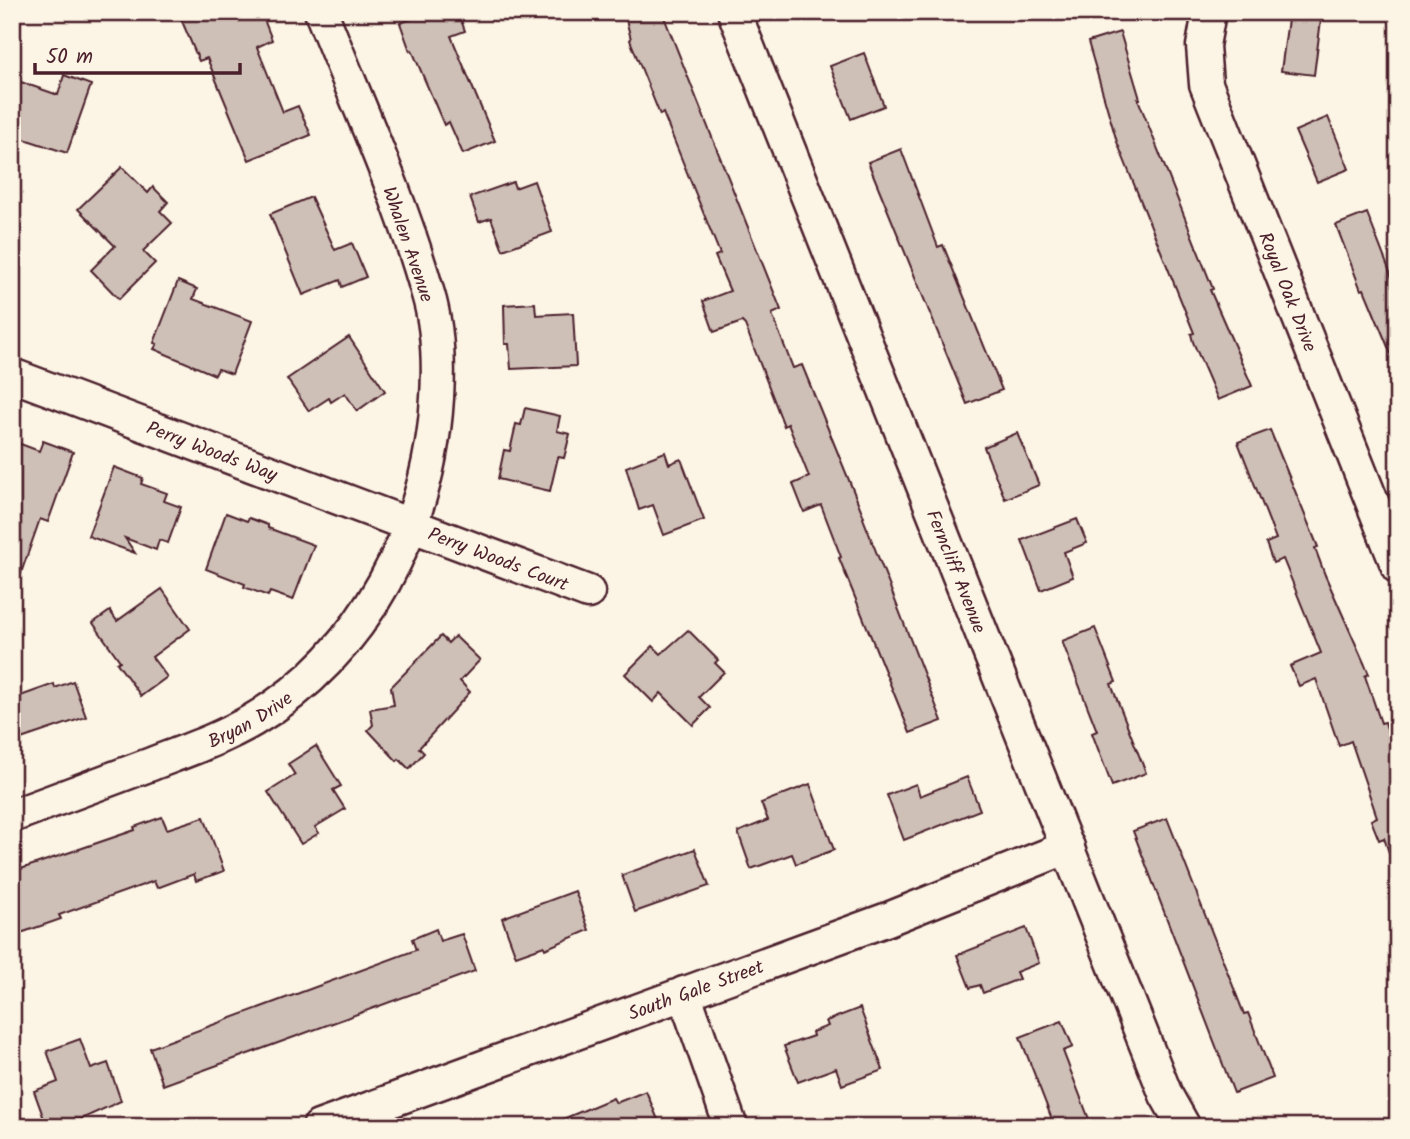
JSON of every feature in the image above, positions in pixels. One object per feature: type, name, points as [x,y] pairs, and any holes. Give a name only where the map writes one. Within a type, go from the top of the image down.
[{"type":"street","name":"Whalen Avenue","points":[[321,12],[413,245],[429,295],[436,333],[439,385],[437,411],[427,475],[410,525]]},
{"type":"street","name":"Ferncliff Avenue","points":[[734,12],[1166,1095],[1184,1127]]},
{"type":"street","name":"Royal Oak Drive","points":[[1209,12],[1203,46],[1204,72],[1215,109],[1398,567]]},
{"type":"street","name":"Perry Woods Way","points":[[12,374],[410,525]]},
{"type":"street","name":"Perry Woods Court","points":[[410,525],[588,592]]},
{"type":"street","name":"Bryan Drive","points":[[12,816],[221,737],[286,698],[325,664],[358,626],[391,572],[410,525]]},
{"type":"street","name":"South Gale Street","points":[[319,1127],[888,919],[1068,847]]},
{"type":"street","points":[[684,993],[731,1127]]},
{"type":"building","points":[[178,12],[261,12],[272,40],[257,47],[283,112],[298,106],[311,135],[249,160],[207,58],[199,61]]},
{"type":"building","points":[[409,12],[458,12],[465,31],[451,36],[495,141],[463,154],[449,122],[444,125],[412,50],[410,51],[400,23],[412,19]]},
{"type":"building","points":[[624,12],[662,12],[781,310],[772,314],[793,368],[802,365],[942,721],[910,733],[839,558],[841,557],[821,505],[804,512],[793,484],[809,477],[788,424],[784,426],[745,325],[742,322],[714,332],[703,301],[730,291],[715,256],[720,254],[663,113],[660,115],[630,40]]},
{"type":"building","points":[[1289,12],[1322,12],[1314,75],[1281,71]]},
{"type":"building","points":[[1120,32],[1138,99],[1213,289],[1210,290],[1252,386],[1218,400],[1193,342],[1191,334],[1194,333],[1117,142],[1088,42]]},
{"type":"building","points":[[864,53],[884,106],[851,119],[830,66]]},
{"type":"building","points":[[64,75],[91,85],[67,153],[12,135],[12,79],[58,95]]},
{"type":"building","points":[[1328,117],[1349,169],[1317,182],[1295,131]]},
{"type":"building","points":[[901,149],[938,247],[943,245],[1002,390],[967,404],[868,162]]},
{"type":"building","points":[[122,167],[148,193],[153,187],[168,202],[160,211],[172,223],[143,251],[155,263],[119,299],[91,270],[115,246],[78,209]]},
{"type":"building","points":[[534,181],[552,232],[503,250],[491,218],[479,222],[470,197],[513,182],[515,188]]},
{"type":"building","points":[[311,197],[335,250],[352,243],[366,277],[342,287],[340,280],[303,295],[270,214]]},
{"type":"building","points":[[1367,213],[1398,293],[1398,371],[1364,289],[1361,290],[1336,225]]},
{"type":"building","points":[[178,281],[197,289],[193,299],[252,321],[232,374],[218,369],[215,375],[154,349]]},
{"type":"building","points":[[535,303],[536,315],[573,313],[576,366],[511,369],[509,344],[505,344],[504,305]]},
{"type":"building","points":[[349,337],[385,391],[357,411],[345,393],[331,402],[329,398],[309,411],[287,379]]},
{"type":"building","points":[[525,408],[560,416],[557,431],[570,434],[564,458],[558,457],[550,491],[498,479],[504,450],[510,451],[516,424],[521,425]]},
{"type":"building","points":[[1270,430],[1318,547],[1315,548],[1325,575],[1369,674],[1365,676],[1381,723],[1385,722],[1388,732],[1398,729],[1398,866],[1394,867],[1384,838],[1379,840],[1371,820],[1377,817],[1351,741],[1339,746],[1316,679],[1299,686],[1290,666],[1321,653],[1283,559],[1273,563],[1266,543],[1276,539],[1238,442]]},
{"type":"building","points":[[1017,433],[1039,485],[1005,499],[984,447]]},
{"type":"building","points":[[43,441],[73,452],[48,522],[40,519],[15,590],[12,589],[12,457],[18,443],[39,451]]},
{"type":"building","points":[[665,452],[669,464],[681,459],[704,520],[664,535],[653,505],[639,510],[626,467]]},
{"type":"building","points":[[114,467],[143,478],[141,484],[167,493],[164,501],[181,507],[168,543],[159,540],[156,550],[125,538],[135,553],[88,536]]},
{"type":"building","points":[[226,513],[247,521],[249,518],[314,545],[293,600],[270,592],[268,596],[206,569]]},
{"type":"building","points":[[1077,519],[1087,543],[1064,552],[1073,577],[1041,590],[1022,540]]},
{"type":"building","points":[[162,589],[190,629],[152,657],[167,677],[141,696],[93,623],[110,611],[117,621]]},
{"type":"building","points":[[1095,628],[1116,682],[1111,684],[1146,773],[1112,786],[1092,733],[1097,731],[1062,641]]},
{"type":"building","points":[[688,630],[718,660],[715,663],[724,672],[699,697],[710,708],[693,725],[661,693],[653,702],[625,674],[653,646],[661,654]]},
{"type":"building","points":[[441,636],[448,643],[455,636],[480,660],[460,681],[470,692],[419,748],[424,753],[409,769],[399,759],[397,761],[368,730],[373,725],[370,709],[394,705],[391,687]]},
{"type":"building","points":[[73,681],[86,717],[12,742],[12,699],[54,684],[55,688]]},
{"type":"building","points":[[316,746],[341,786],[333,790],[345,809],[315,827],[319,833],[301,844],[268,792],[295,775],[288,764]]},
{"type":"building","points":[[967,777],[980,810],[904,840],[887,795],[916,784],[920,796]]},
{"type":"building","points":[[810,784],[834,850],[796,864],[792,854],[751,869],[738,832],[768,820],[761,803]]},
{"type":"building","points":[[162,817],[167,829],[204,817],[224,871],[196,881],[194,874],[157,888],[154,881],[59,915],[61,919],[12,936],[12,872],[135,830],[134,827]]},
{"type":"building","points":[[1167,818],[1244,1014],[1248,1013],[1273,1078],[1234,1093],[1133,831]]},
{"type":"building","points":[[695,849],[709,886],[635,912],[622,875]]},
{"type":"building","points":[[575,891],[589,930],[545,949],[544,946],[516,956],[502,918]]},
{"type":"building","points":[[1026,928],[1039,963],[1016,972],[1019,979],[983,993],[980,985],[970,988],[957,955]]},
{"type":"building","points":[[436,929],[440,941],[462,934],[475,971],[163,1085],[150,1048],[416,950],[412,939]]},
{"type":"building","points":[[860,1008],[883,1070],[842,1085],[836,1068],[798,1082],[784,1046],[813,1036],[812,1032],[828,1026],[826,1021]]},
{"type":"building","points":[[1062,1021],[1073,1047],[1063,1051],[1092,1127],[1055,1127],[1020,1037]]},
{"type":"building","points":[[80,1039],[91,1069],[108,1063],[121,1101],[77,1121],[76,1119],[47,1127],[34,1091],[58,1082],[47,1051]]},
{"type":"building","points":[[646,1091],[661,1127],[544,1127],[613,1098],[616,1103]]}]
